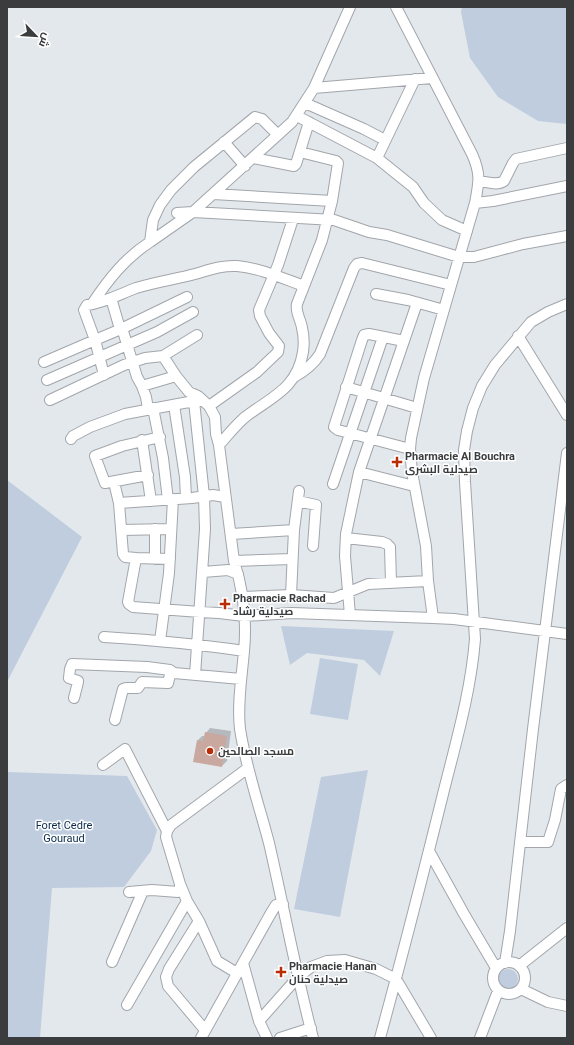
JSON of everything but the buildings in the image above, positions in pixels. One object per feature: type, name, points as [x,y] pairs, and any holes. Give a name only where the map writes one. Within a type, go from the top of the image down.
[{"type":"street","points":[[92,304],[117,269],[141,247],[193,212],[292,122],[314,88],[350,7]]},
{"type":"street","points":[[396,7],[472,154],[477,165],[479,181],[476,203],[424,378],[410,448],[414,486],[426,546],[428,581],[433,618]]},
{"type":"street","points":[[314,88],[432,78]]},
{"type":"street","points":[[377,158],[415,79]]},
{"type":"street","points":[[305,103],[385,140]]},
{"type":"street","points":[[297,116],[377,158],[413,187],[424,203],[442,220],[468,231]]},
{"type":"street","points":[[150,242],[153,220],[160,205],[171,190],[194,167],[224,142],[255,117],[262,119],[278,136]]},
{"type":"street","points":[[253,158],[294,166],[296,164],[309,122]]},
{"type":"street","points":[[224,142],[245,166]]},
{"type":"street","points":[[479,181],[498,184],[502,183],[516,159],[567,148]]},
{"type":"street","points":[[219,445],[243,419],[286,388],[300,366],[303,350],[302,328],[296,307],[328,221],[337,162],[300,152]]},
{"type":"street","points":[[476,203],[567,186]]},
{"type":"street","points":[[213,194],[332,201]]},
{"type":"street","points":[[177,214],[193,212],[328,221],[334,220],[369,232],[387,235],[459,257],[474,257],[523,244],[567,236]]},
{"type":"street","points":[[71,439],[73,436],[90,427],[110,419],[194,401],[207,404],[256,372],[280,349],[269,333],[260,316],[259,310],[278,265],[293,219]]},
{"type":"street","points":[[294,377],[315,362],[320,354],[354,268],[357,264],[362,263],[451,285]]},
{"type":"street","points":[[104,375],[95,340],[84,310],[87,305],[146,285],[195,274],[212,268],[236,266],[258,270],[274,274],[304,286]]},
{"type":"street","points":[[376,294],[444,310]]},
{"type":"street","points":[[44,362],[121,328],[187,296]]},
{"type":"street","points":[[111,298],[137,377],[151,409],[160,437],[171,500],[170,559],[160,641]]},
{"type":"street","points":[[350,615],[345,556],[346,538],[359,472],[417,303]]},
{"type":"street","points":[[380,1038],[429,851],[464,708],[474,653],[476,639],[465,482],[464,450],[467,431],[473,408],[482,386],[518,336],[531,322],[548,312],[567,304]]},
{"type":"street","points":[[47,380],[157,332],[193,312]]},
{"type":"street","points":[[50,400],[133,362],[145,358],[163,356],[197,334]]},
{"type":"street","points":[[404,341],[367,334],[363,337],[334,427],[338,430],[410,448]]},
{"type":"street","points":[[518,336],[567,415]]},
{"type":"street","points":[[333,484],[383,337]]},
{"type":"street","points":[[64,353],[71,370]]},
{"type":"street","points":[[163,356],[189,392],[198,396],[207,404],[215,417],[216,434],[219,445],[234,561],[238,574],[244,616],[244,651],[239,711],[240,728],[248,768],[283,904],[298,977],[312,1033],[280,1038]]},
{"type":"street","points":[[142,386],[176,376]]},
{"type":"street","points":[[346,387],[417,408]]},
{"type":"street","points":[[194,401],[204,496],[205,529],[195,675]]},
{"type":"street","points":[[174,405],[185,477],[186,498]]},
{"type":"street","points":[[148,475],[105,483],[95,456],[142,440],[160,437]]},
{"type":"street","points":[[142,440],[151,501]]},
{"type":"street","points":[[501,965],[510,962],[519,966],[524,975],[523,985],[517,992],[507,994],[498,990],[493,982],[493,977],[501,965],[510,931],[567,453]]},
{"type":"street","points":[[359,472],[414,486]]},
{"type":"street","points":[[114,482],[119,503],[124,556],[136,558],[170,559]]},
{"type":"street","points":[[119,503],[171,500],[213,495],[225,497]]},
{"type":"street","points":[[291,595],[294,530],[298,496],[316,505],[313,546]]},
{"type":"street","points":[[154,559],[155,529]]},
{"type":"street","points":[[121,530],[171,529]]},
{"type":"street","points":[[231,534],[294,530]]},
{"type":"street","points":[[346,538],[382,542],[390,547],[391,583]]},
{"type":"street","points":[[136,558],[129,604],[133,607],[219,612],[244,616],[292,613],[454,619],[567,634]]},
{"type":"street","points":[[234,561],[292,559]]},
{"type":"street","points":[[203,572],[228,570],[238,574]]},
{"type":"street","points":[[242,597],[291,595],[334,598],[368,584],[428,581]]},
{"type":"street","points":[[104,637],[198,644],[244,651]]},
{"type":"street","points":[[74,698],[78,681],[69,678],[72,664],[147,667],[171,671],[174,673],[241,679]]},
{"type":"street","points":[[115,720],[123,689],[138,688],[142,682],[168,683],[171,671]]},
{"type":"street","points":[[103,764],[125,749],[167,831]]},
{"type":"street","points":[[237,974],[217,961],[180,884],[166,837],[167,831],[171,825],[248,768]]},
{"type":"street","points":[[520,842],[548,842],[555,820],[561,789],[567,785]]},
{"type":"street","points":[[429,851],[464,914],[501,965]]},
{"type":"street","points":[[129,892],[178,892],[180,890],[180,884]]},
{"type":"street","points":[[112,962],[143,891]]},
{"type":"street","points":[[127,1004],[187,901]]},
{"type":"street","points":[[199,921],[169,969],[166,977],[168,986],[203,1034],[271,913],[276,905],[283,904]]},
{"type":"street","points":[[519,966],[567,928]]},
{"type":"street","points":[[259,1021],[298,977],[311,967],[327,961],[344,960],[376,969],[396,979],[431,1038]]},
{"type":"street","points":[[243,963],[259,1021],[266,1038]]},
{"type":"street","points":[[521,989],[548,1002],[567,1006]]},
{"type":"street","points":[[480,1038],[498,990]]},
{"type":"green space","points":[[462,7],[567,7],[567,124],[538,121],[498,97],[470,58],[461,12]]},
{"type":"green space","points":[[7,480],[82,537],[8,680],[7,693]]},
{"type":"green space","points":[[281,626],[394,631],[380,676],[364,660],[307,653],[290,665]]},
{"type":"green space","points":[[320,658],[358,664],[348,720],[310,714]]},
{"type":"green space","points":[[368,770],[340,917],[294,909],[321,777]]},
{"type":"green space","name":"Foret Cedre Gouraud","points":[[7,772],[127,776],[157,830],[151,851],[124,887],[52,888],[40,1038],[7,1038]]},
{"type":"green space","points":[[508,969],[515,972],[518,979],[515,986],[508,989],[501,986],[498,979],[501,972]]},
{"type":"place","name":"Pharmacie Al Bouchra صيدلية البشرى","points":[[397,462]]},
{"type":"place","name":"Pharmacie Rachad صيدلية رشاد","points":[[225,604]]},
{"type":"place","name":"مسجد الصالحين","points":[[210,751]]},
{"type":"place","name":"Pharmacie Hanan صيدلية حنان","points":[[281,972]]}]
